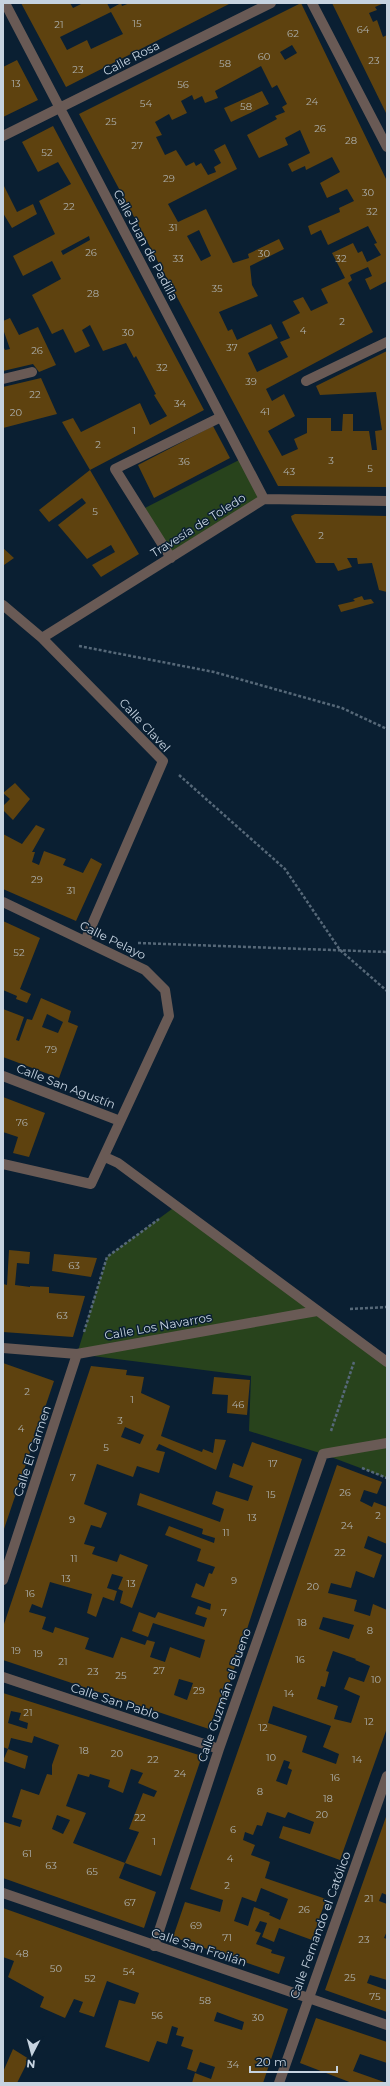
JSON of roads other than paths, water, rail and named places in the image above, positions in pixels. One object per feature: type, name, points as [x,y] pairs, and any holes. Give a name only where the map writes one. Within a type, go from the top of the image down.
[{"type":"street","name":"Calle Juan de Padilla","points":[[5,3],[264,499]]},
{"type":"street","name":"Calle Rosa","points":[[3,136],[60,109],[270,3]]},
{"type":"street","points":[[312,3],[387,147]]},
{"type":"street","points":[[306,382],[387,342]]},
{"type":"street","points":[[3,379],[32,372]]},
{"type":"street","points":[[171,558],[115,469],[221,417]]},
{"type":"street","name":"Travesía de Toledo","points":[[42,638],[264,499],[387,502]]},
{"type":"street","name":"Calle Clavel","points":[[3,605],[42,638],[163,761],[85,941]]},
{"type":"street","name":"Calle Pelayo","points":[[3,902],[145,970],[165,990],[169,1016],[120,1121],[105,1157],[91,1184],[3,1164]]},
{"type":"street","name":"Calle San Agustín","points":[[3,1076],[120,1121]]},
{"type":"street","points":[[105,1157],[118,1163],[387,1362]]},
{"type":"street","name":"Calle Los Navarros","points":[[3,1348],[77,1354],[317,1311]]},
{"type":"street","name":"Calle El Carmen","points":[[3,1580],[77,1354]]},
{"type":"street","name":"Calle Guzmán el Bueno","points":[[154,1946],[219,1749],[323,1454],[387,1443]]},
{"type":"street","name":"Calle San Pablo","points":[[3,1677],[219,1749]]},
{"type":"street","name":"Calle Fernando el Católico","points":[[279,2083],[387,1776]]},
{"type":"street","name":"Calle San Froilán","points":[[3,1893],[387,2025]]}]
